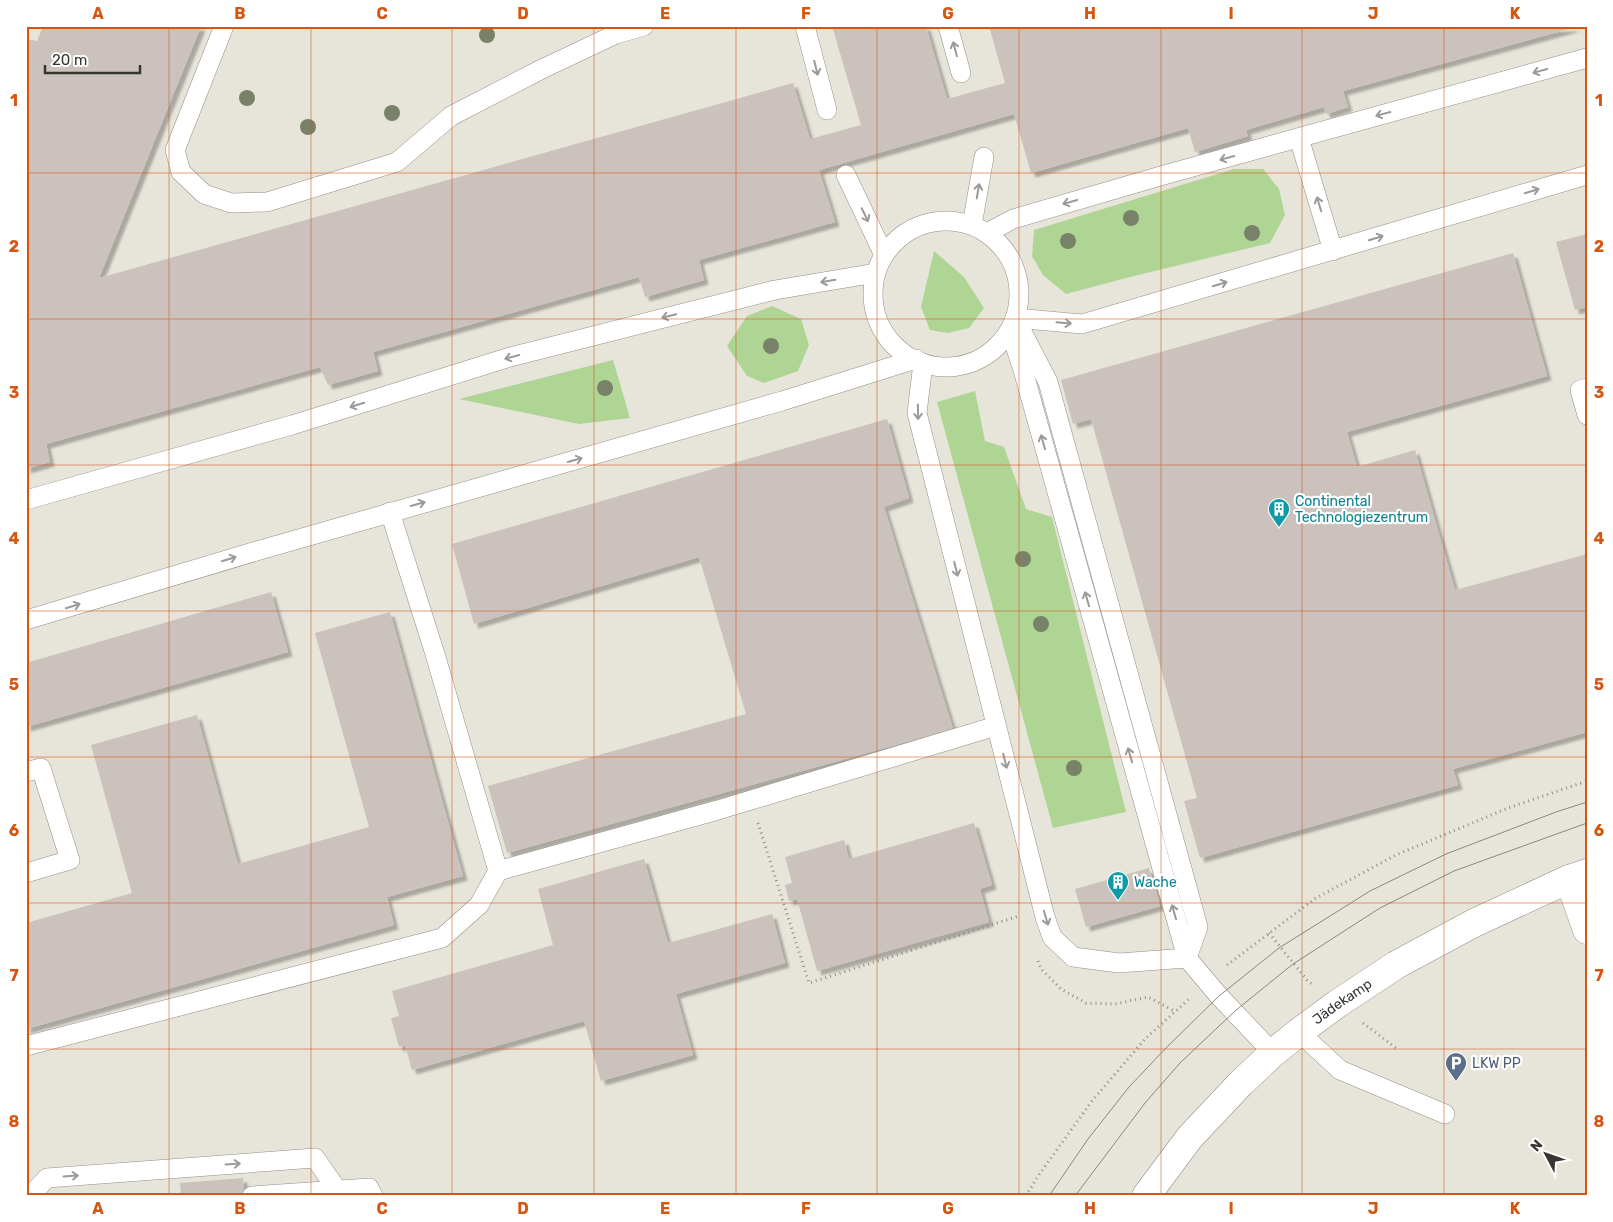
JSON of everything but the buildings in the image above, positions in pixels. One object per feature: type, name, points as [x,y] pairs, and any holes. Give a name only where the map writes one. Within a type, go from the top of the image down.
[{"type":"main road","points":[[1578,876],[1587,930]]},
{"type":"main road","name":"Jädekamp","points":[[1146,1196],[1190,1137],[1241,1083],[1299,1032],[1344,999],[1396,965],[1474,923],[1578,876]]},
{"type":"lane","points":[[224,26],[174,150],[181,172],[204,194],[231,203],[267,202],[397,162],[451,116],[542,68],[616,34],[644,26]]},
{"type":"lane","points":[[805,26],[826,110]]},
{"type":"lane","points":[[948,26],[961,73]]},
{"type":"lane","points":[[979,229],[1587,58]]},
{"type":"lane","points":[[1299,138],[1333,251]]},
{"type":"lane","points":[[979,229],[984,158]]},
{"type":"lane","points":[[846,175],[884,254]]},
{"type":"lane","points":[[1012,324],[1082,324],[1587,175]]},
{"type":"lane","points":[[954,221],[979,229],[1003,247],[1013,263],[1018,279],[1019,300],[1012,324],[1003,339],[989,354],[968,364],[947,367],[920,361],[904,354],[888,339],[876,316],[873,293],[876,273],[884,254],[893,243],[923,224],[954,221]]},
{"type":"lane","points":[[26,500],[292,425],[510,357],[775,290],[876,273]]},
{"type":"lane","points":[[1012,324],[1048,382],[1198,927],[1187,958]]},
{"type":"lane","points":[[1012,324],[1023,370],[1187,958],[1274,1053]]},
{"type":"lane","points":[[26,620],[390,512],[920,361]]},
{"type":"lane","points":[[920,361],[916,413],[1045,917],[1052,937],[1073,957],[1120,963],[1187,958]]},
{"type":"lane","points":[[1587,388],[1580,390],[1587,415]]},
{"type":"lane","points":[[390,512],[435,654],[498,871]]},
{"type":"lane","points":[[26,1046],[442,938],[479,905],[498,871],[750,800],[996,726]]},
{"type":"lane","points":[[26,772],[41,768],[70,860],[26,873]]},
{"type":"lane","points":[[1299,1032],[1340,1070],[1446,1114]]},
{"type":"lane","points":[[30,1196],[46,1178],[315,1158],[338,1193]]},
{"type":"lane","points":[[252,1196],[338,1193],[369,1188],[374,1196]]},
{"type":"path","points":[[1026,1196],[1038,1176],[1092,1101],[1146,1039],[1236,957],[1316,898],[1396,855],[1508,808],[1587,782]]},
{"type":"path","points":[[750,800],[809,983],[1019,916],[1022,922]]},
{"type":"path","points":[[1034,953],[1041,969],[1061,989],[1086,1003],[1115,1004],[1148,997],[1176,1012]]},
{"type":"green space","points":[[1234,169],[1263,169],[1279,189],[1285,215],[1270,243],[1066,294],[1043,275],[1032,256],[1034,230]]},
{"type":"green space","points":[[934,251],[964,277],[984,308],[969,328],[948,333],[930,330],[921,307]]},
{"type":"green space","points":[[772,306],[801,319],[809,345],[798,371],[764,383],[747,376],[727,346],[747,316]]},
{"type":"green space","points":[[613,360],[630,418],[579,424],[459,399]]},
{"type":"green space","points":[[975,391],[985,441],[1004,447],[1026,509],[1052,517],[1126,812],[1053,828],[937,402]]},
{"type":"tram line","points":[[1049,1196],[1088,1139],[1129,1087],[1219,996],[1279,948],[1370,891],[1446,854],[1587,802]]},
{"type":"tram line","points":[[1075,1196],[1145,1103],[1180,1063],[1235,1011],[1293,964],[1380,908],[1454,871],[1587,823]]},
{"type":"place","name":"Continental Technologiezentrum","points":[[1279,528]]},
{"type":"place","name":"Wache","points":[[1118,901]]},
{"type":"place","name":"LKW PP","points":[[1456,1082]]}]
